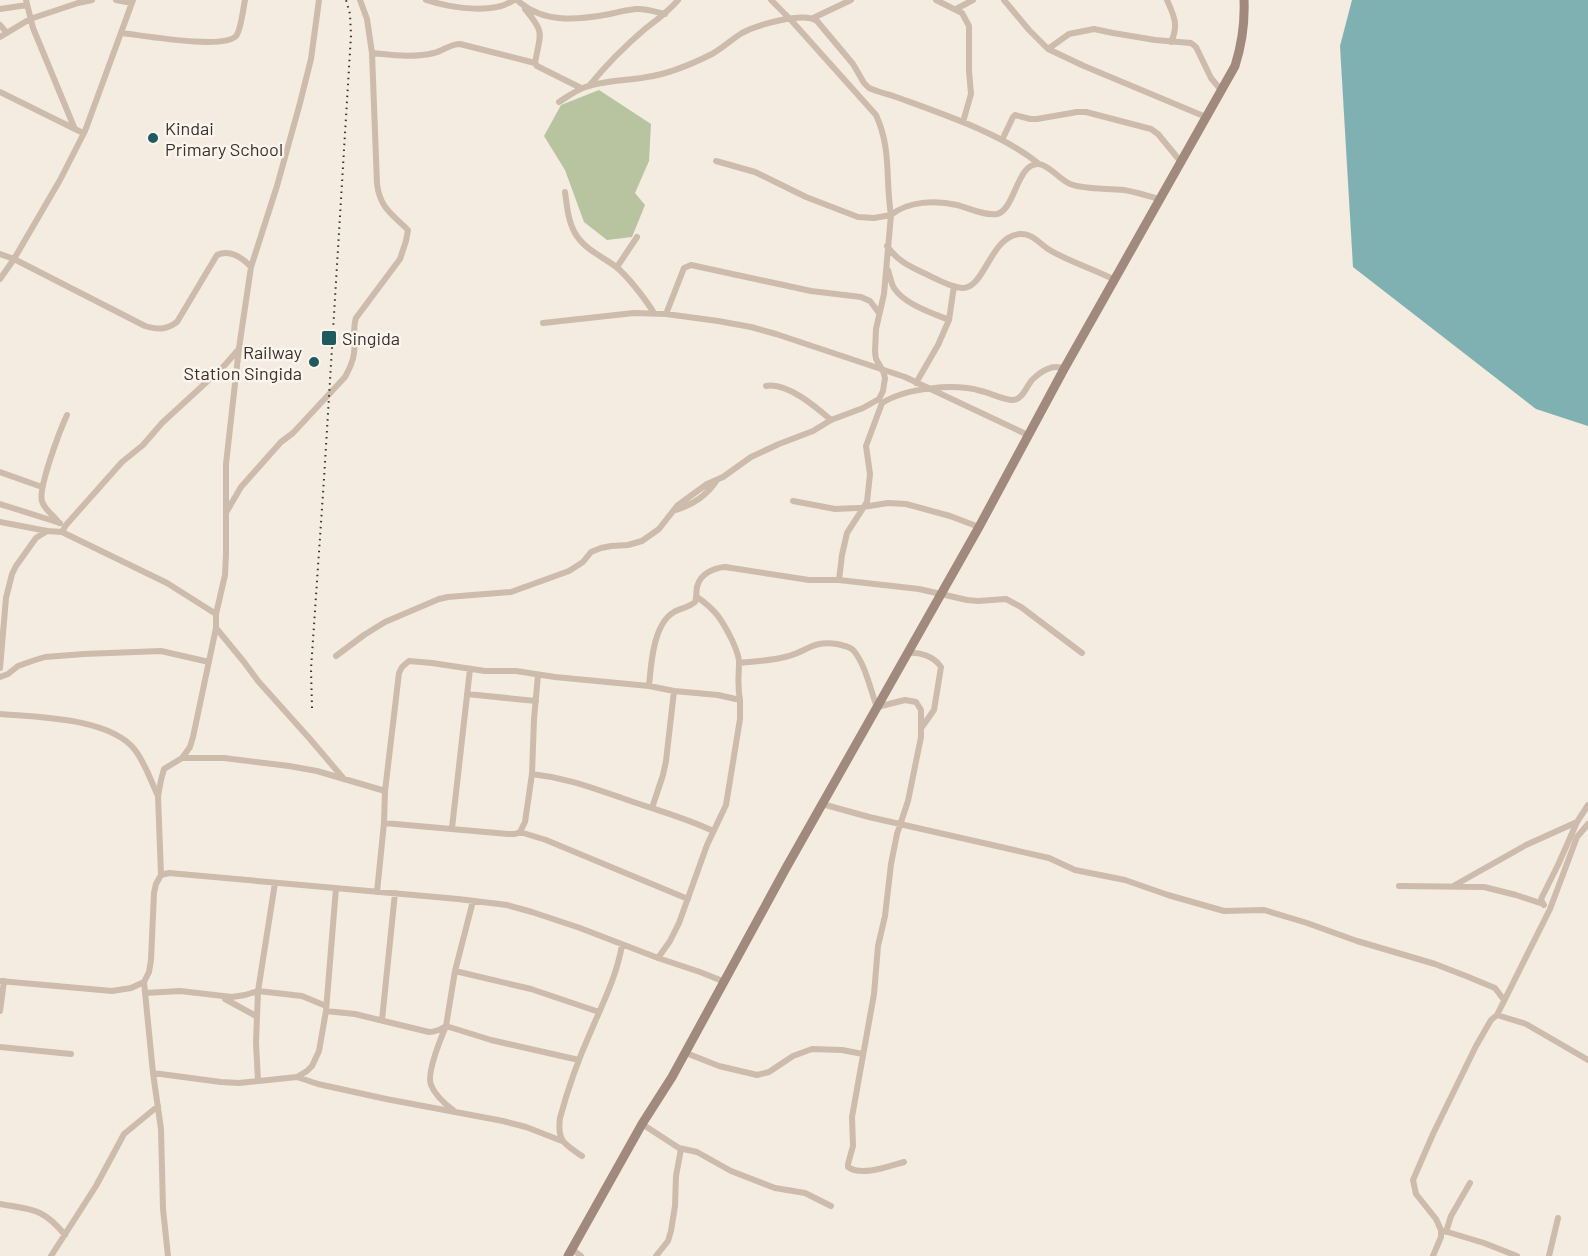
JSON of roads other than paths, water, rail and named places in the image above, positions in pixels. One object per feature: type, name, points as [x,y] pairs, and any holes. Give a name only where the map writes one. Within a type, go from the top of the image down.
[{"type":"main road","points":[[570,1252],[642,1124],[686,1053],[822,804],[1235,66],[1241,48],[1245,13],[1244,0]]},
{"type":"street","points":[[0,37],[30,19],[92,0]]},
{"type":"street","points":[[0,279],[60,180],[83,133],[133,1],[116,0]]},
{"type":"street","points":[[121,33],[191,41],[226,41],[233,39],[238,33],[245,0]]},
{"type":"street","points":[[168,1256],[163,1209],[161,1129],[144,982],[150,966],[154,893],[161,875],[158,796],[164,770],[182,758],[192,743],[216,628],[216,614],[225,575],[226,464],[251,267],[300,104],[311,59],[319,0]]},
{"type":"street","points":[[226,513],[241,487],[281,442],[293,433],[345,377],[354,353],[356,318],[400,259],[406,241],[408,230],[382,204],[378,196],[372,53],[367,19],[360,0]]},
{"type":"street","points":[[426,0],[450,7],[484,8],[502,6],[515,0],[543,15],[564,19],[592,17],[636,9],[665,14]]},
{"type":"street","points":[[559,102],[585,87],[624,48],[665,14],[678,0]]},
{"type":"street","points":[[336,656],[385,622],[439,599],[510,592],[569,571],[583,562],[591,552],[601,548],[642,541],[659,529],[685,500],[707,484],[718,480],[760,453],[813,431],[831,420],[863,408],[879,399],[885,384],[883,371],[876,359],[876,329],[884,294],[891,215],[886,144],[876,116],[771,0]]},
{"type":"street","points":[[813,18],[851,0]]},
{"type":"street","points":[[936,0],[963,13],[969,26],[971,93],[963,122]]},
{"type":"street","points":[[956,9],[973,0]]},
{"type":"street","points":[[1004,0],[1048,49],[1206,117]]},
{"type":"street","points":[[1167,0],[1176,24],[1172,42]]},
{"type":"street","points":[[1,11],[26,3],[38,41],[74,127]]},
{"type":"street","points":[[523,6],[540,31],[535,63]]},
{"type":"street","points":[[372,53],[420,55],[438,52],[451,45],[460,44],[535,63],[540,69],[585,87],[666,72],[714,53],[752,28],[802,17],[813,18],[818,21],[870,88],[963,122],[1002,140],[1032,157],[1039,164]]},
{"type":"street","points":[[0,25],[8,33]]},
{"type":"street","points":[[1048,49],[1069,34],[1094,29],[1172,42],[1188,42],[1194,44],[1211,78],[1221,90]]},
{"type":"street","points":[[0,92],[83,133]]},
{"type":"street","points":[[1002,140],[1015,116],[1037,119],[1086,112],[1151,129],[1158,134],[1181,162]]},
{"type":"street","points":[[716,160],[755,172],[806,197],[858,217],[874,218],[891,215],[906,206],[940,203],[997,214],[1004,211],[1028,169],[1039,164],[1046,166],[1066,183],[1076,186],[1125,190],[1160,199]]},
{"type":"street","points":[[565,192],[569,216],[575,233],[593,252],[616,267],[654,313]]},
{"type":"street","points":[[887,246],[907,265],[954,286],[966,288],[973,285],[1001,244],[1020,234],[1035,238],[1046,248],[1115,280]]},
{"type":"street","points":[[616,267],[637,237]]},
{"type":"street","points":[[0,254],[145,326],[156,329],[170,328],[177,322],[219,253],[235,254],[251,267]]},
{"type":"street","points":[[886,260],[895,288],[901,296],[920,308],[949,320]]},
{"type":"street","points":[[666,314],[680,275],[684,268],[691,265],[811,291],[861,297],[870,302],[879,313]]},
{"type":"street","points":[[916,382],[938,345],[949,320],[954,286]]},
{"type":"street","points":[[543,323],[616,314],[654,313],[751,327],[916,382],[1028,435]]},
{"type":"street","points":[[62,532],[62,524],[122,462],[143,445],[162,423],[224,366],[239,348]]},
{"type":"street","points":[[839,580],[847,533],[866,507],[870,474],[866,446],[882,403],[910,391],[965,388],[1012,400],[1019,398],[1031,381],[1047,369],[1060,367],[1064,369]]},
{"type":"street","points":[[766,386],[783,387],[810,403],[831,420]]},
{"type":"street","points":[[62,524],[42,504],[41,497],[59,433],[67,415]]},
{"type":"street","points":[[0,471],[42,488]]},
{"type":"street","points":[[793,501],[835,509],[888,503],[906,504],[979,527]]},
{"type":"street","points":[[0,504],[62,524]]},
{"type":"street","points":[[0,522],[62,532],[167,584],[216,614]]},
{"type":"street","points":[[0,668],[6,598],[12,574],[36,538],[47,531]]},
{"type":"street","points":[[649,686],[651,663],[662,624],[673,612],[691,606],[695,602],[701,578],[711,570],[724,567],[794,578],[908,587],[967,600],[1006,599],[1082,653]]},
{"type":"street","points":[[658,958],[670,941],[706,845],[726,806],[740,719],[737,680],[739,663],[735,646],[717,614],[696,597]]},
{"type":"street","points":[[216,628],[258,681],[303,730],[344,780]]},
{"type":"street","points":[[739,663],[789,656],[821,643],[846,646],[855,652],[877,707],[904,700],[913,701],[919,705],[921,710],[922,728],[908,801],[891,864],[885,916],[878,946],[874,994],[852,1117],[853,1146],[848,1167],[852,1170],[876,1170],[904,1162]]},
{"type":"street","points":[[0,677],[25,662],[45,657],[84,654],[161,651],[209,662]]},
{"type":"street","points":[[907,653],[926,655],[941,667],[934,710],[922,728]]},
{"type":"street","points":[[377,892],[385,791],[399,673],[409,661],[485,671],[516,671],[649,686],[740,700]]},
{"type":"street","points":[[452,828],[470,669]]},
{"type":"street","points":[[520,832],[525,822],[532,774],[538,675]]},
{"type":"street","points":[[652,808],[666,761],[674,690]]},
{"type":"street","points":[[467,694],[536,701]]},
{"type":"street","points":[[0,714],[63,720],[107,730],[123,738],[135,750],[158,796]]},
{"type":"street","points":[[182,758],[213,757],[251,760],[317,771],[385,791]]},
{"type":"street","points":[[532,774],[586,784],[713,831]]},
{"type":"street","points":[[822,804],[1049,858],[1075,870],[1125,880],[1168,896],[1224,911],[1264,910],[1444,967],[1495,988],[1504,1000]]},
{"type":"street","points":[[1543,904],[1542,897],[1577,822],[1588,805]]},
{"type":"street","points":[[1453,886],[1526,845],[1577,822]]},
{"type":"street","points":[[384,823],[508,834],[520,832],[546,840],[688,898]]},
{"type":"street","points":[[1517,1256],[1443,1231],[1416,1194],[1413,1180],[1476,1046],[1491,1020],[1497,1015],[1524,964],[1550,909],[1577,837],[1588,824]]},
{"type":"street","points":[[161,875],[169,873],[507,905],[580,928],[725,982]]},
{"type":"street","points":[[258,1081],[256,1016],[258,991],[275,883]]},
{"type":"street","points":[[1399,886],[1484,887],[1543,904],[1550,909]]},
{"type":"street","points":[[297,1077],[307,1071],[319,1051],[326,1009],[336,888]]},
{"type":"street","points":[[382,1020],[396,893]]},
{"type":"street","points":[[456,1112],[436,1094],[429,1083],[446,1026],[455,971],[473,901]]},
{"type":"street","points":[[562,1142],[560,1118],[579,1060],[616,968],[622,945]]},
{"type":"street","points":[[455,971],[531,989],[599,1012]]},
{"type":"street","points":[[0,1011],[2,981],[112,991],[131,988],[144,982]]},
{"type":"street","points":[[145,993],[180,991],[222,997],[244,996],[258,991],[302,996],[326,1009],[429,1032],[436,1032],[446,1026],[491,1040],[579,1060]]},
{"type":"street","points":[[222,997],[256,1016]]},
{"type":"street","points":[[1497,1015],[1526,1024],[1588,1060]]},
{"type":"street","points":[[0,1047],[71,1054]]},
{"type":"street","points":[[686,1053],[719,1066],[757,1075],[769,1072],[793,1056],[812,1049],[842,1050],[863,1054]]},
{"type":"street","points":[[153,1073],[221,1082],[297,1077],[351,1092],[526,1127],[562,1142],[582,1156]]},
{"type":"street","points":[[51,1256],[96,1186],[124,1134],[158,1106]]},
{"type":"street","points":[[642,1124],[681,1149],[697,1152],[731,1172],[787,1191],[798,1191],[831,1206]]},
{"type":"street","points":[[656,1256],[668,1240],[673,1223],[676,1176],[681,1149]]},
{"type":"street","points":[[1433,1256],[1443,1231],[1470,1184]]},
{"type":"street","points":[[0,1204],[31,1209],[43,1214],[53,1220],[65,1234]]},
{"type":"street","points":[[1550,1256],[1558,1218]]},
{"type":"street","points":[[570,1252],[581,1256]]},
{"type":"water","points":[[1352,0],[1588,0],[1588,426],[1536,409],[1353,267],[1340,46]]},
{"type":"railway","points":[[312,708],[311,669],[351,35],[350,14],[346,0]]},
{"type":"place","name":"Kindai Primary School","points":[[153,138]]},
{"type":"place","name":"Singida","points":[[329,338]]},
{"type":"place","name":"Railway Station Singida","points":[[314,362]]}]
